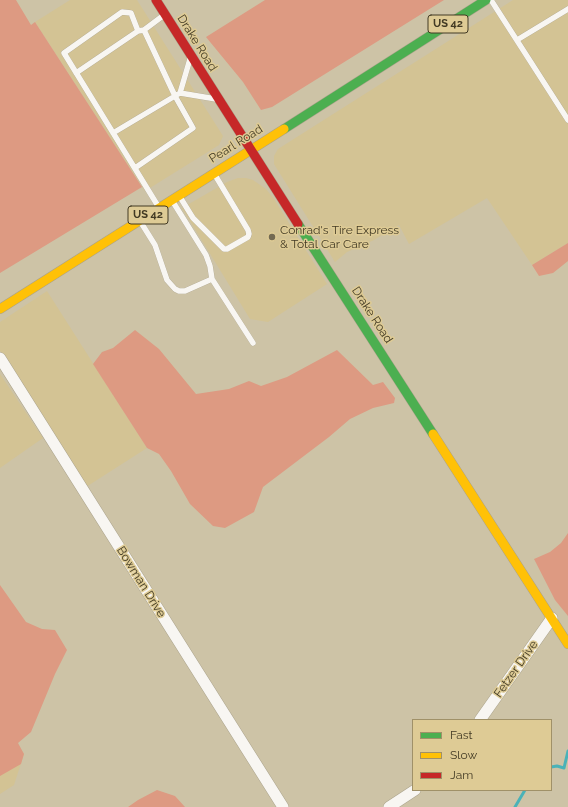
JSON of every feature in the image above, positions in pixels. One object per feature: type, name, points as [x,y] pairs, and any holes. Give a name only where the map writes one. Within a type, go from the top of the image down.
[{"type":"street","name":"Drake Road","points":[[156,0],[250,150],[568,644]]},
{"type":"street","name":"Pearl Road","points":[[0,310],[486,0]]},
{"type":"street","name":"Bowman Drive","points":[[0,358],[283,807]]},
{"type":"street","name":"Fetzer Drive","points":[[481,719],[552,618]]},
{"type":"street","points":[[389,807],[413,791]]},
{"type":"lane","points":[[491,0],[568,120]]},
{"type":"lane","points":[[517,40],[568,9]]},
{"type":"lane","points":[[135,168],[193,128],[178,95],[141,30],[130,13],[122,12],[64,53],[159,208]]},
{"type":"lane","points":[[76,73],[165,14]]},
{"type":"lane","points":[[178,95],[191,57]]},
{"type":"lane","points":[[113,133],[178,95],[218,99]]},
{"type":"lane","points":[[175,198],[224,249],[227,249],[248,237],[249,232],[213,173]]},
{"type":"lane","points":[[175,198],[206,255],[210,266],[212,279],[253,343]]},
{"type":"lane","points":[[140,220],[155,245],[167,280],[175,289],[185,291],[212,279]]},
{"type":"shaded area","points":[[0,0],[16,0],[31,25],[35,22],[142,187],[0,273]]},
{"type":"shaded area","points":[[70,0],[137,0],[223,136],[219,145],[145,191],[35,22]]},
{"type":"shaded area","points":[[265,0],[444,0],[272,107],[261,110],[243,82],[206,37]]},
{"type":"shaded area","points":[[513,0],[568,0],[568,243],[532,265],[487,198],[409,244],[399,225],[374,240],[347,252],[335,262],[274,164],[274,156],[278,149]]},
{"type":"shaded area","points":[[238,178],[253,180],[266,189],[274,199],[327,284],[268,322],[250,319],[182,208],[227,182]]},
{"type":"shaded area","points":[[568,243],[568,261],[553,273],[539,276],[532,265]]},
{"type":"shaded area","points":[[47,291],[147,448],[86,487],[0,351],[0,322]]},
{"type":"shaded area","points":[[135,330],[159,349],[196,394],[229,389],[249,381],[261,386],[287,377],[337,350],[373,385],[383,382],[395,398],[394,403],[373,408],[350,419],[329,437],[263,487],[254,512],[225,528],[213,526],[190,504],[171,471],[159,454],[147,448],[93,364],[102,352],[113,348]]},
{"type":"shaded area","points":[[0,374],[43,438],[0,468]]},
{"type":"shaded area","points":[[568,533],[568,616],[555,600],[534,559],[550,552],[561,543]]},
{"type":"shaded area","points":[[0,585],[26,622],[42,629],[55,630],[67,650],[55,674],[31,732],[18,743],[24,754],[21,764],[0,776]]},
{"type":"shaded area","points":[[0,715],[24,754],[14,785],[0,794]]},
{"type":"shaded area","points":[[157,790],[175,796],[185,807],[128,807],[138,800]]},
{"type":"waterway","points":[[552,767],[557,766],[564,768],[568,751]]},
{"type":"waterway","points":[[515,807],[524,791]]},
{"type":"traffic: fast","points":[[284,129],[486,0]]},
{"type":"traffic: fast","points":[[298,224],[433,434]]},
{"type":"traffic: slow","points":[[0,309],[284,129]]},
{"type":"traffic: slow","points":[[433,434],[568,644]]},
{"type":"traffic: jam","points":[[156,0],[298,224]]},
{"type":"place","name":"Conrad's Tire Express & Total Car Care","points":[[272,237]]}]
